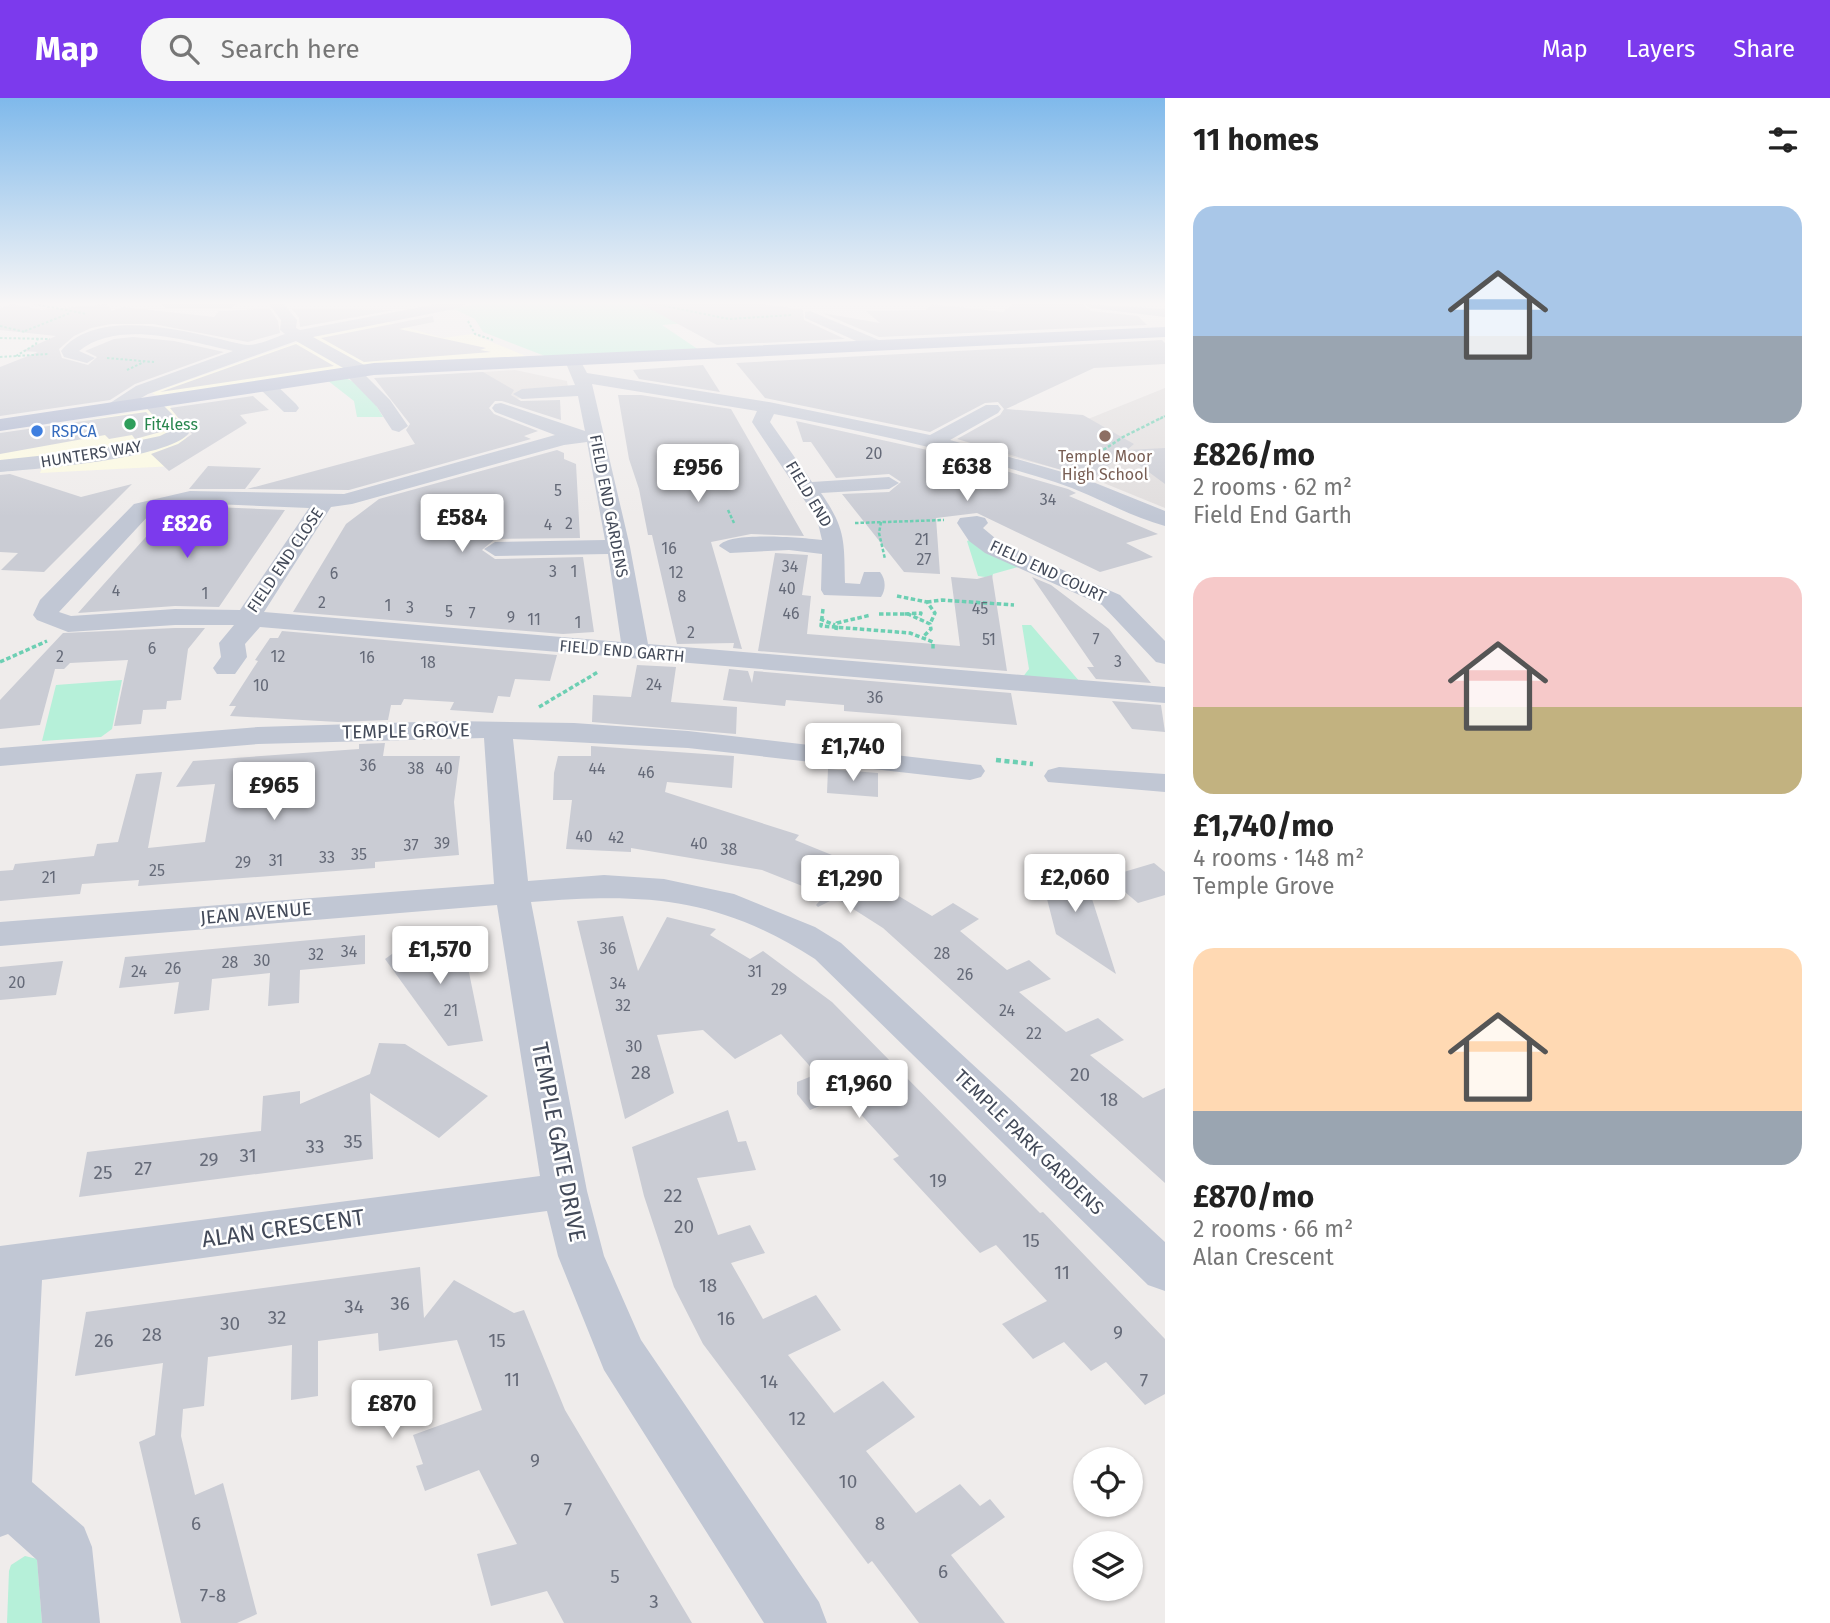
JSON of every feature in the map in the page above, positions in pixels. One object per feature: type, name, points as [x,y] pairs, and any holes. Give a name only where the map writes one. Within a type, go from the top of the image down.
[{"type":"main road","points":[[0,425],[329,375]]},
{"type":"main road","points":[[580,376],[588,375]]},
{"type":"street","points":[[113,409],[142,390],[182,375]]},
{"type":"street","points":[[360,375],[399,426]]},
{"type":"street","points":[[522,394],[580,376],[767,409],[932,442],[1054,475],[1165,519]]},
{"type":"street","name":"FIELD END GARDENS","points":[[580,376],[586,437],[619,547],[627,652]]},
{"type":"street","points":[[266,385],[290,408]]},
{"type":"street","name":"HUNTERS WAY","points":[[0,466],[53,462],[149,445],[180,433],[151,403]]},
{"type":"street","points":[[501,408],[586,437]]},
{"type":"street","name":"FIELD END","points":[[767,409],[761,422],[830,524],[833,590]]},
{"type":"street","points":[[932,442],[992,410]]},
{"type":"street","points":[[324,502],[357,498],[586,437]]},
{"type":"street","points":[[808,488],[889,484]]},
{"type":"street","name":"FIELD END GARTH","points":[[324,502],[190,497],[151,505],[142,509],[46,610],[46,615],[58,622],[80,624],[175,617],[250,618],[627,652],[1165,695]]},
{"type":"street","name":"FIELD END CLOSE","points":[[226,668],[234,657],[232,643],[324,502]]},
{"type":"street","name":"FIELD END COURT","points":[[977,523],[968,523],[993,548],[1111,600],[1165,656]]},
{"type":"street","points":[[730,547],[789,543],[833,548]]},
{"type":"street","points":[[495,550],[619,547]]},
{"type":"street","points":[[833,590],[876,586]]},
{"type":"street","name":"TEMPLE GROVE","points":[[0,757],[128,744],[330,732],[509,730],[812,751],[970,771]]},
{"type":"street","name":"TEMPLE GATE DRIVE","points":[[509,730],[512,892],[565,1191],[581,1256],[622,1354],[798,1623]]},
{"type":"street","points":[[1059,776],[1157,783]]},
{"type":"street","name":"TEMPLE PARK GARDENS","points":[[512,892],[604,886],[677,891],[746,908],[809,938],[838,961],[1165,1271]]},
{"type":"street","name":"JEAN AVENUE","points":[[0,934],[512,892]]},
{"type":"street","name":"ALAN CRESCENT","points":[[10,1264],[565,1191]]},
{"type":"street","points":[[10,1264],[2,1502],[64,1547],[71,1623]]},
{"type":"path","points":[[1084,462],[1108,449],[1122,434],[1165,416]]},
{"type":"path","points":[[830,524],[917,521]]},
{"type":"path","points":[[835,627],[876,586],[881,522]]},
{"type":"path","points":[[876,586],[927,602],[1014,605]]},
{"type":"path","points":[[876,586],[904,614],[930,624]]},
{"type":"path","points":[[833,590],[824,595],[821,626],[924,637],[933,642],[934,677]]},
{"type":"path","points":[[924,637],[931,629],[930,624],[935,613],[927,602]]},
{"type":"path","points":[[0,662],[80,624]]},
{"type":"path","points":[[509,730],[524,717],[627,652]]},
{"type":"shaded area","points":[[203,375],[344,375],[161,398],[152,393]]},
{"type":"shaded area","points":[[441,375],[539,375],[567,381],[569,394],[514,399]]},
{"type":"shaded area","name":"Temple Moor High School","points":[[1165,388],[1165,508],[1089,477],[1001,454]]},
{"type":"shaded area","points":[[170,406],[188,433],[174,466],[40,473],[43,466],[0,469],[0,435]]},
{"type":"green space","points":[[344,378],[362,388],[383,417],[357,417],[354,401],[327,380]]},
{"type":"green space","points":[[970,540],[1022,566],[993,574],[992,578],[978,576],[967,541]]},
{"type":"green space","points":[[1022,625],[1031,625],[1080,682],[1022,678],[1029,669]]},
{"type":"green space","points":[[122,680],[112,729],[101,737],[42,741],[56,685]]},
{"type":"green space","points":[[25,1556],[37,1559],[42,1623],[7,1623],[9,1571],[11,1565]]},
{"type":"building","points":[[0,375],[160,375],[135,384],[110,400],[0,416]]},
{"type":"building","points":[[208,375],[273,375],[160,392]]},
{"type":"building","points":[[488,375],[514,390],[511,395],[521,401],[560,400],[561,420],[495,401],[489,408],[494,414],[538,431],[524,436],[531,439],[349,490],[247,489],[415,444],[406,430],[410,424],[374,378]]},
{"type":"building","points":[[636,375],[709,375],[720,392],[639,379]]},
{"type":"building","points":[[746,375],[1079,375],[1006,409],[1083,415],[1134,444],[1127,450],[1165,448],[1165,484],[1123,453],[1092,479],[957,439],[1000,415],[1004,409],[998,402],[985,403],[930,432],[765,398]]},
{"type":"building","points":[[618,395],[641,395],[731,409],[804,536],[751,534],[711,542],[742,649],[733,648],[734,643],[677,644],[652,535],[648,535],[639,489],[629,459]]},
{"type":"building","points":[[253,396],[269,410],[240,415],[247,423],[169,471],[151,454],[178,444],[192,434],[170,408]]},
{"type":"building","points":[[146,412],[164,431],[135,439],[132,435],[109,439],[105,435],[0,454],[0,433]]},
{"type":"building","points":[[796,421],[950,455],[1068,489],[1076,493],[1069,496],[1158,534],[1126,543],[1153,557],[1100,572],[977,513],[936,518],[940,574],[904,572],[842,494],[889,492],[901,482],[889,474],[836,478],[811,442],[803,442]]},
{"type":"building","points":[[557,450],[564,453],[564,459],[576,464],[580,538],[495,539],[482,550],[495,559],[583,557],[594,632],[563,634],[293,612],[346,524],[379,499]]},
{"type":"building","points":[[208,466],[261,468],[245,489],[189,489]]},
{"type":"building","points":[[10,474],[81,497],[132,484],[44,572],[1,570],[18,553],[0,552],[0,475]]},
{"type":"building","points":[[190,506],[285,510],[219,607],[175,606],[78,613],[169,511]]},
{"type":"building","points":[[775,553],[808,555],[802,595],[811,596],[807,634],[960,646],[951,577],[977,579],[992,575],[1007,671],[758,651]]},
{"type":"building","points":[[1032,577],[1051,585],[1109,629],[1151,683],[1096,679],[1087,667],[1094,667]]},
{"type":"building","points":[[205,628],[188,649],[181,700],[167,701],[166,709],[143,710],[141,724],[114,726],[128,660],[70,663],[64,669],[55,669],[40,725],[0,729],[0,700],[63,633]]},
{"type":"building","points":[[282,631],[557,655],[550,681],[515,679],[510,697],[498,696],[493,713],[450,710],[454,702],[404,699],[401,705],[391,705],[388,720],[338,722],[230,716],[236,706],[229,706],[258,661],[255,660],[270,638],[278,638]]},
{"type":"building","points":[[637,665],[676,667],[671,702],[737,707],[736,734],[592,722],[593,695],[631,697]]},
{"type":"building","points":[[729,669],[748,671],[752,683],[754,671],[1011,693],[1017,725],[844,711],[844,705],[786,700],[785,706],[723,700]]},
{"type":"building","points":[[1112,701],[1161,705],[1165,732],[1132,729]]},
{"type":"building","points":[[385,743],[383,756],[460,756],[454,802],[459,855],[375,862],[375,868],[138,886],[139,880],[82,884],[80,894],[0,901],[0,871],[13,870],[15,864],[94,856],[97,844],[118,842],[136,774],[162,772],[148,848],[205,842],[215,784],[176,787],[193,761],[359,749],[359,744]]},
{"type":"building","points":[[591,746],[734,756],[732,788],[667,782],[665,792],[799,835],[795,840],[854,864],[862,855],[895,868],[872,880],[932,916],[953,903],[979,919],[960,931],[1007,970],[1029,960],[1051,979],[1019,992],[1066,1032],[1098,1018],[1124,1040],[1090,1055],[1143,1098],[1165,1088],[1165,1183],[883,928],[836,898],[818,907],[816,905],[825,895],[762,870],[631,848],[631,852],[566,849],[572,800],[553,800],[558,756],[591,756]]},
{"type":"building","points":[[828,769],[878,773],[878,797],[827,793]]},
{"type":"building","points":[[1154,863],[1165,872],[1165,895],[1138,903],[1107,877]]},
{"type":"building","points":[[1038,864],[1056,873],[1063,867],[1085,877],[1116,974],[1056,934]]},
{"type":"building","points":[[623,916],[638,971],[667,917],[716,929],[710,935],[750,959],[763,951],[832,1002],[1040,1213],[1043,1212],[1165,1339],[1165,1394],[1145,1405],[1106,1362],[1091,1371],[1064,1342],[1033,1359],[1002,1324],[1047,1301],[996,1245],[980,1253],[893,1159],[899,1156],[844,1096],[810,1110],[797,1094],[797,1082],[817,1074],[781,1034],[735,1059],[703,1030],[657,1035],[674,1093],[625,1119],[577,921]]},
{"type":"building","points":[[427,929],[464,948],[483,1041],[448,1046],[385,959]]},
{"type":"building","points":[[365,935],[365,964],[300,970],[299,1003],[268,1006],[270,973],[212,979],[209,1010],[174,1014],[179,982],[119,988],[125,957]]},
{"type":"building","points":[[63,961],[56,995],[0,1000],[0,967]]},
{"type":"building","points":[[379,1043],[405,1044],[488,1096],[439,1138],[370,1093],[373,1159],[79,1197],[87,1152],[261,1131],[263,1096],[300,1091],[300,1104],[370,1074]]},
{"type":"building","points":[[728,1110],[738,1142],[746,1141],[756,1170],[697,1178],[718,1235],[750,1225],[765,1253],[731,1263],[763,1319],[816,1295],[841,1330],[788,1355],[834,1413],[883,1381],[915,1417],[866,1451],[916,1513],[960,1484],[980,1506],[990,1499],[1005,1517],[951,1555],[1005,1623],[919,1623],[872,1561],[868,1564],[703,1344],[674,1287],[644,1196],[632,1147]]},
{"type":"building","points":[[420,1267],[424,1318],[454,1280],[514,1313],[524,1310],[565,1410],[692,1623],[564,1623],[547,1591],[491,1606],[477,1554],[517,1544],[479,1470],[425,1491],[416,1466],[423,1464],[413,1435],[482,1410],[457,1340],[379,1351],[378,1333],[318,1341],[318,1396],[291,1400],[292,1345],[208,1357],[204,1406],[183,1409],[181,1436],[195,1495],[223,1483],[257,1614],[237,1623],[181,1623],[139,1442],[155,1435],[163,1363],[75,1376],[86,1312]]},
{"type":"place","name":"Fit4less","points":[[130,424]]},
{"type":"place","name":"RSPCA","points":[[37,431]]},
{"type":"place","name":"Temple Moor High School","points":[[1105,436]]}]
